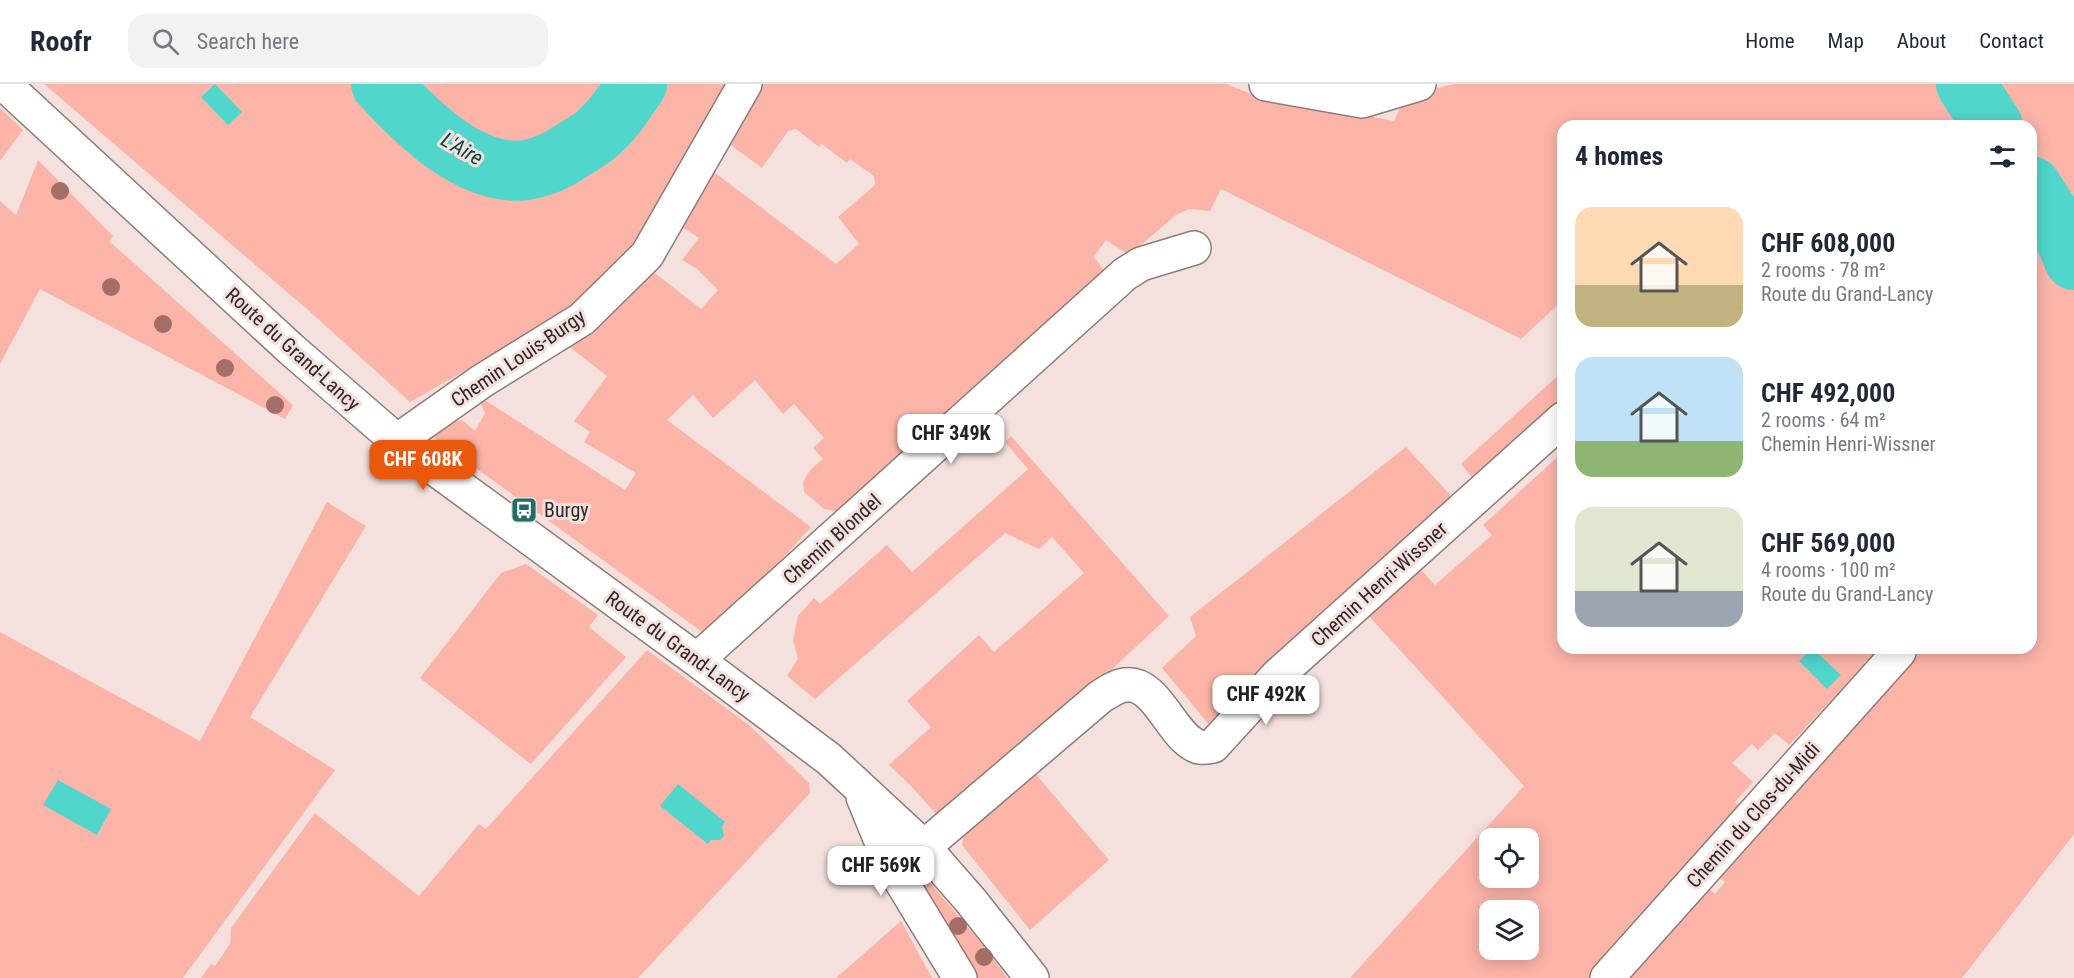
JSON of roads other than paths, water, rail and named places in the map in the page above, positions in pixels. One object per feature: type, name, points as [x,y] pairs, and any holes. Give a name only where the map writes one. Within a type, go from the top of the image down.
[{"type":"street","name":"Route du Grand-Lancy","points":[[4,84],[292,350],[397,441],[829,759],[924,847],[971,901],[1032,978]]},
{"type":"street","name":"Chemin Louis-Burgy","points":[[397,441],[482,381],[582,319],[627,276],[647,255],[745,84]]},
{"type":"street","points":[[1266,84],[1362,101],[1419,84]]},
{"type":"street","name":"Chemin Blondel","points":[[697,660],[1125,274],[1141,264],[1194,248]]},
{"type":"street","name":"Chemin Henri-Wissner","points":[[924,847],[1100,697],[1117,687],[1128,684],[1142,688],[1154,699],[1189,742],[1201,748],[1213,746],[1278,675],[1557,424]]},
{"type":"street","name":"Chemin du Clos-du-Midi","points":[[1607,978],[1897,654]]},
{"type":"street","name":"Route du Grand-Lancy","points":[[859,786],[890,863],[960,978]]},
{"type":"water","points":[[215,84],[242,112],[228,125],[201,97]]},
{"type":"water","points":[[1806,654],[1818,654],[1841,675],[1827,689],[1799,661]]},
{"type":"water","points":[[58,780],[111,809],[97,835],[43,805]]},
{"type":"water","points":[[678,784],[725,822],[722,827],[724,836],[720,840],[711,840],[708,844],[660,806]]},
{"type":"waterway","name":"L'Aire","points":[[381,84],[427,130],[446,144],[485,165],[506,170],[527,170],[546,165],[587,141],[611,120],[637,84]]},
{"type":"waterway","name":"L'Aire","points":[[1966,84],[1989,120]]},
{"type":"waterway","name":"L'Aire","points":[[2037,195],[2065,238],[2074,260]]},
{"type":"place","name":"Burgy","points":[[524,510]]}]
